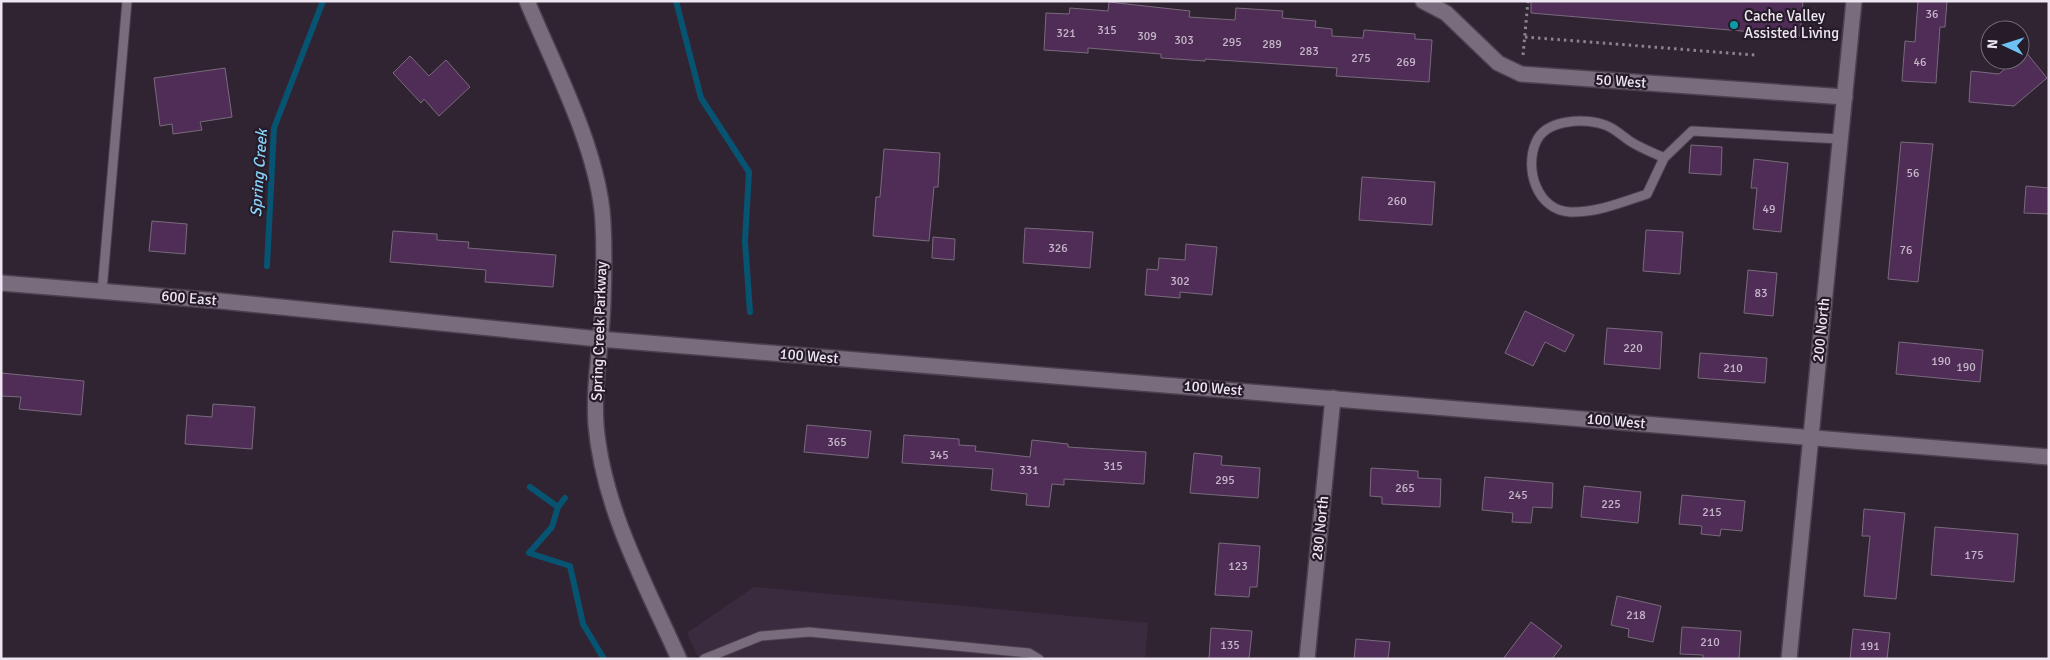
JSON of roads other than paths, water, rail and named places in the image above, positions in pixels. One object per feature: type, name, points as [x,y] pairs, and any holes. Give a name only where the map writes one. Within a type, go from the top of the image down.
[{"type":"street","name":"Spring Creek Parkway","points":[[527,1],[586,141],[602,210],[603,301],[596,369],[596,425],[606,479],[624,535],[679,659]]},
{"type":"street","name":"50 West","points":[[1423,1],[1446,13],[1498,63],[1521,74],[1845,97]]},
{"type":"street","name":"200 North","points":[[1790,659],[1810,436],[1854,1]]},
{"type":"street","name":"600 East","points":[[1,283],[377,318]]},
{"type":"street","name":"100 West","points":[[377,318],[599,339],[1810,436],[2049,457]]},
{"type":"street","name":"280 North","points":[[1307,659],[1333,398]]},
{"type":"lane","points":[[102,291],[126,1]]},
{"type":"lane","points":[[1664,158],[1632,143],[1605,125],[1576,121],[1553,125],[1536,140],[1531,163],[1536,189],[1549,206],[1570,212],[1610,207],[1647,194],[1664,158],[1692,131],[1840,139]]},
{"type":"lane","points":[[704,659],[761,636],[809,632],[1030,653],[1039,659]]},
{"type":"waterway","name":"Spring Creek","points":[[267,266],[274,128],[323,1]]},
{"type":"waterway","points":[[676,1],[701,98],[749,172],[745,241],[750,312]]},
{"type":"waterway","name":"Spring Creek","points":[[530,487],[558,507],[552,527],[529,553],[570,566],[583,624],[604,659]]},
{"type":"waterway","points":[[558,507],[565,498]]},
{"type":"place","name":"Cache Valley Assisted Living","points":[[1734,25]]}]
